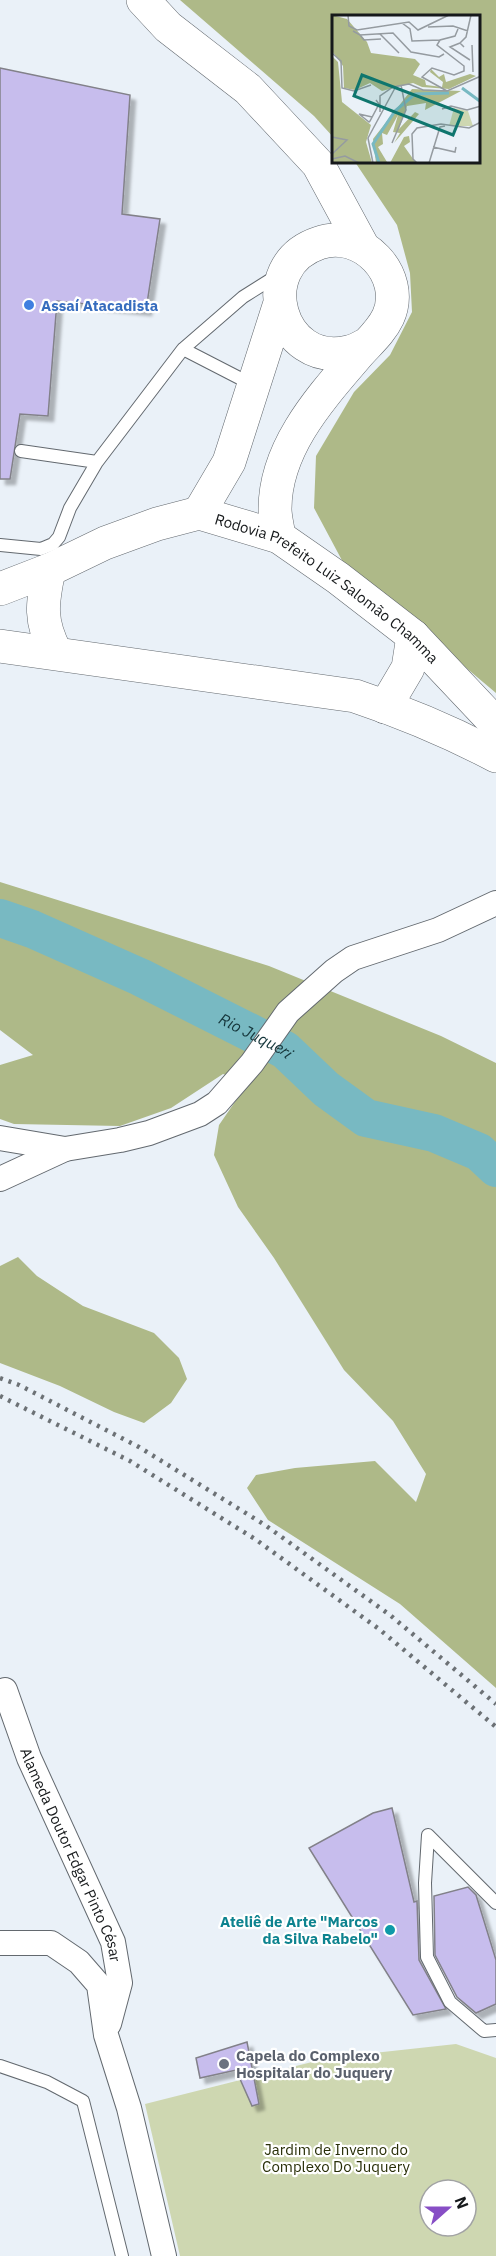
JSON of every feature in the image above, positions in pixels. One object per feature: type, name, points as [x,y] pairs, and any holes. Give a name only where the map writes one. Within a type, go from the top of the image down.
[{"type":"main road","points":[[143,0],[168,27],[248,89],[318,164],[363,246]]},
{"type":"main road","points":[[199,513],[229,462],[247,412],[253,385],[279,306],[279,288],[284,271],[294,257],[308,246],[326,240],[346,240],[363,246],[379,259],[389,276],[393,296],[389,315],[380,332],[365,345],[308,416],[290,446],[278,482],[275,511],[279,537]]},
{"type":"main road","points":[[279,306],[285,323],[296,338],[312,348],[330,353],[348,352],[365,345]]},
{"type":"main road","name":"Rodovia Prefeito Luiz Salomão Chamma","points":[[0,589],[49,570],[105,543],[156,524],[199,513],[279,537],[338,578],[413,636],[496,724]]},
{"type":"main road","points":[[49,570],[42,602],[43,619],[47,636],[56,652]]},
{"type":"main road","points":[[385,706],[408,668],[413,636]]},
{"type":"main road","points":[[0,646],[56,652],[355,696],[385,706],[473,743],[496,756]]},
{"type":"street","points":[[0,1179],[65,1149],[140,1135],[200,1114],[217,1103],[252,1063],[288,1012],[334,971],[353,958],[438,930],[496,903]]},
{"type":"street","points":[[0,1138],[65,1149]]},
{"type":"street","name":"Alameda Doutor Edgar Pinto César","points":[[3,1684],[29,1758],[113,1942],[120,1983],[106,2036]]},
{"type":"street","points":[[0,1943],[51,1943],[79,1962],[99,1985],[106,2036],[129,2108],[164,2256]]},
{"type":"lane","points":[[0,545],[41,549],[53,544],[59,537],[70,508],[97,462],[183,349],[243,297],[284,271]]},
{"type":"lane","points":[[183,349],[253,385]]},
{"type":"lane","points":[[21,451],[97,462]]},
{"type":"lane","points":[[496,1904],[429,1835],[425,1883],[427,1957],[450,2002],[484,2031],[496,2030]]},
{"type":"lane","points":[[0,2066],[47,2082],[83,2101],[122,2256]]},
{"type":"green space","points":[[180,0],[496,0],[496,693],[345,566],[314,508],[316,456],[354,392],[390,355],[412,312],[410,273],[397,225],[356,164],[481,164],[481,15],[332,15],[332,136],[314,116]]},
{"type":"green space","points":[[0,882],[269,966],[441,1036],[496,1063],[496,1688],[400,1604],[268,1520],[247,1488],[256,1475],[295,1468],[375,1461],[416,1502],[426,1474],[393,1421],[344,1370],[274,1258],[238,1207],[214,1155],[219,1125],[248,1083],[223,1074],[171,1108],[120,1126],[14,1124],[0,1119],[0,1065],[33,1055],[0,1030]]},
{"type":"green space","points":[[18,1257],[37,1276],[83,1306],[154,1333],[179,1358],[187,1379],[171,1403],[144,1423],[114,1412],[60,1386],[0,1363],[0,1266]]},
{"type":"green space","name":"Jardim de Inverno do Complexo Do Juquery","points":[[456,2044],[496,2058],[496,2256],[180,2256],[145,2104],[328,2058]]},
{"type":"building","name":"Assaí Atacadista","points":[[0,68],[130,95],[122,214],[160,219],[146,310],[57,301],[48,416],[20,414],[10,479],[0,479]]},
{"type":"building","name":"Ateliê de Arte \"Marcos da Silva Rabelo\"","points":[[392,1808],[414,1902],[417,1901],[419,1960],[446,2009],[413,2015],[309,1848],[373,1813]]},
{"type":"building","points":[[468,1887],[476,1895],[496,1960],[496,2004],[476,2013],[457,1997],[435,1955],[434,1896]]},
{"type":"building","name":"Capela do Complexo Hospitalar do Juquery","points":[[247,2042],[259,2104],[252,2106],[236,2070],[200,2078],[196,2058]]},
{"type":"waterway","name":"Rio Juqueri","points":[[0,918],[32,929],[140,977],[285,1050],[326,1089],[366,1118],[434,1133],[479,1152],[496,1168]]},
{"type":"railway","points":[[0,1378],[19,1385],[139,1447],[265,1525],[390,1615],[496,1704]]},
{"type":"railway","points":[[0,1396],[130,1461],[255,1539],[379,1629],[496,1727]]},
{"type":"place","name":"Assaí Atacadista","points":[[29,305]]},
{"type":"place","name":"Ateliê de Arte \"Marcos da Silva Rabelo\"","points":[[390,1930]]},
{"type":"place","name":"Capela do Complexo Hospitalar do Juquery","points":[[224,2064]]}]
